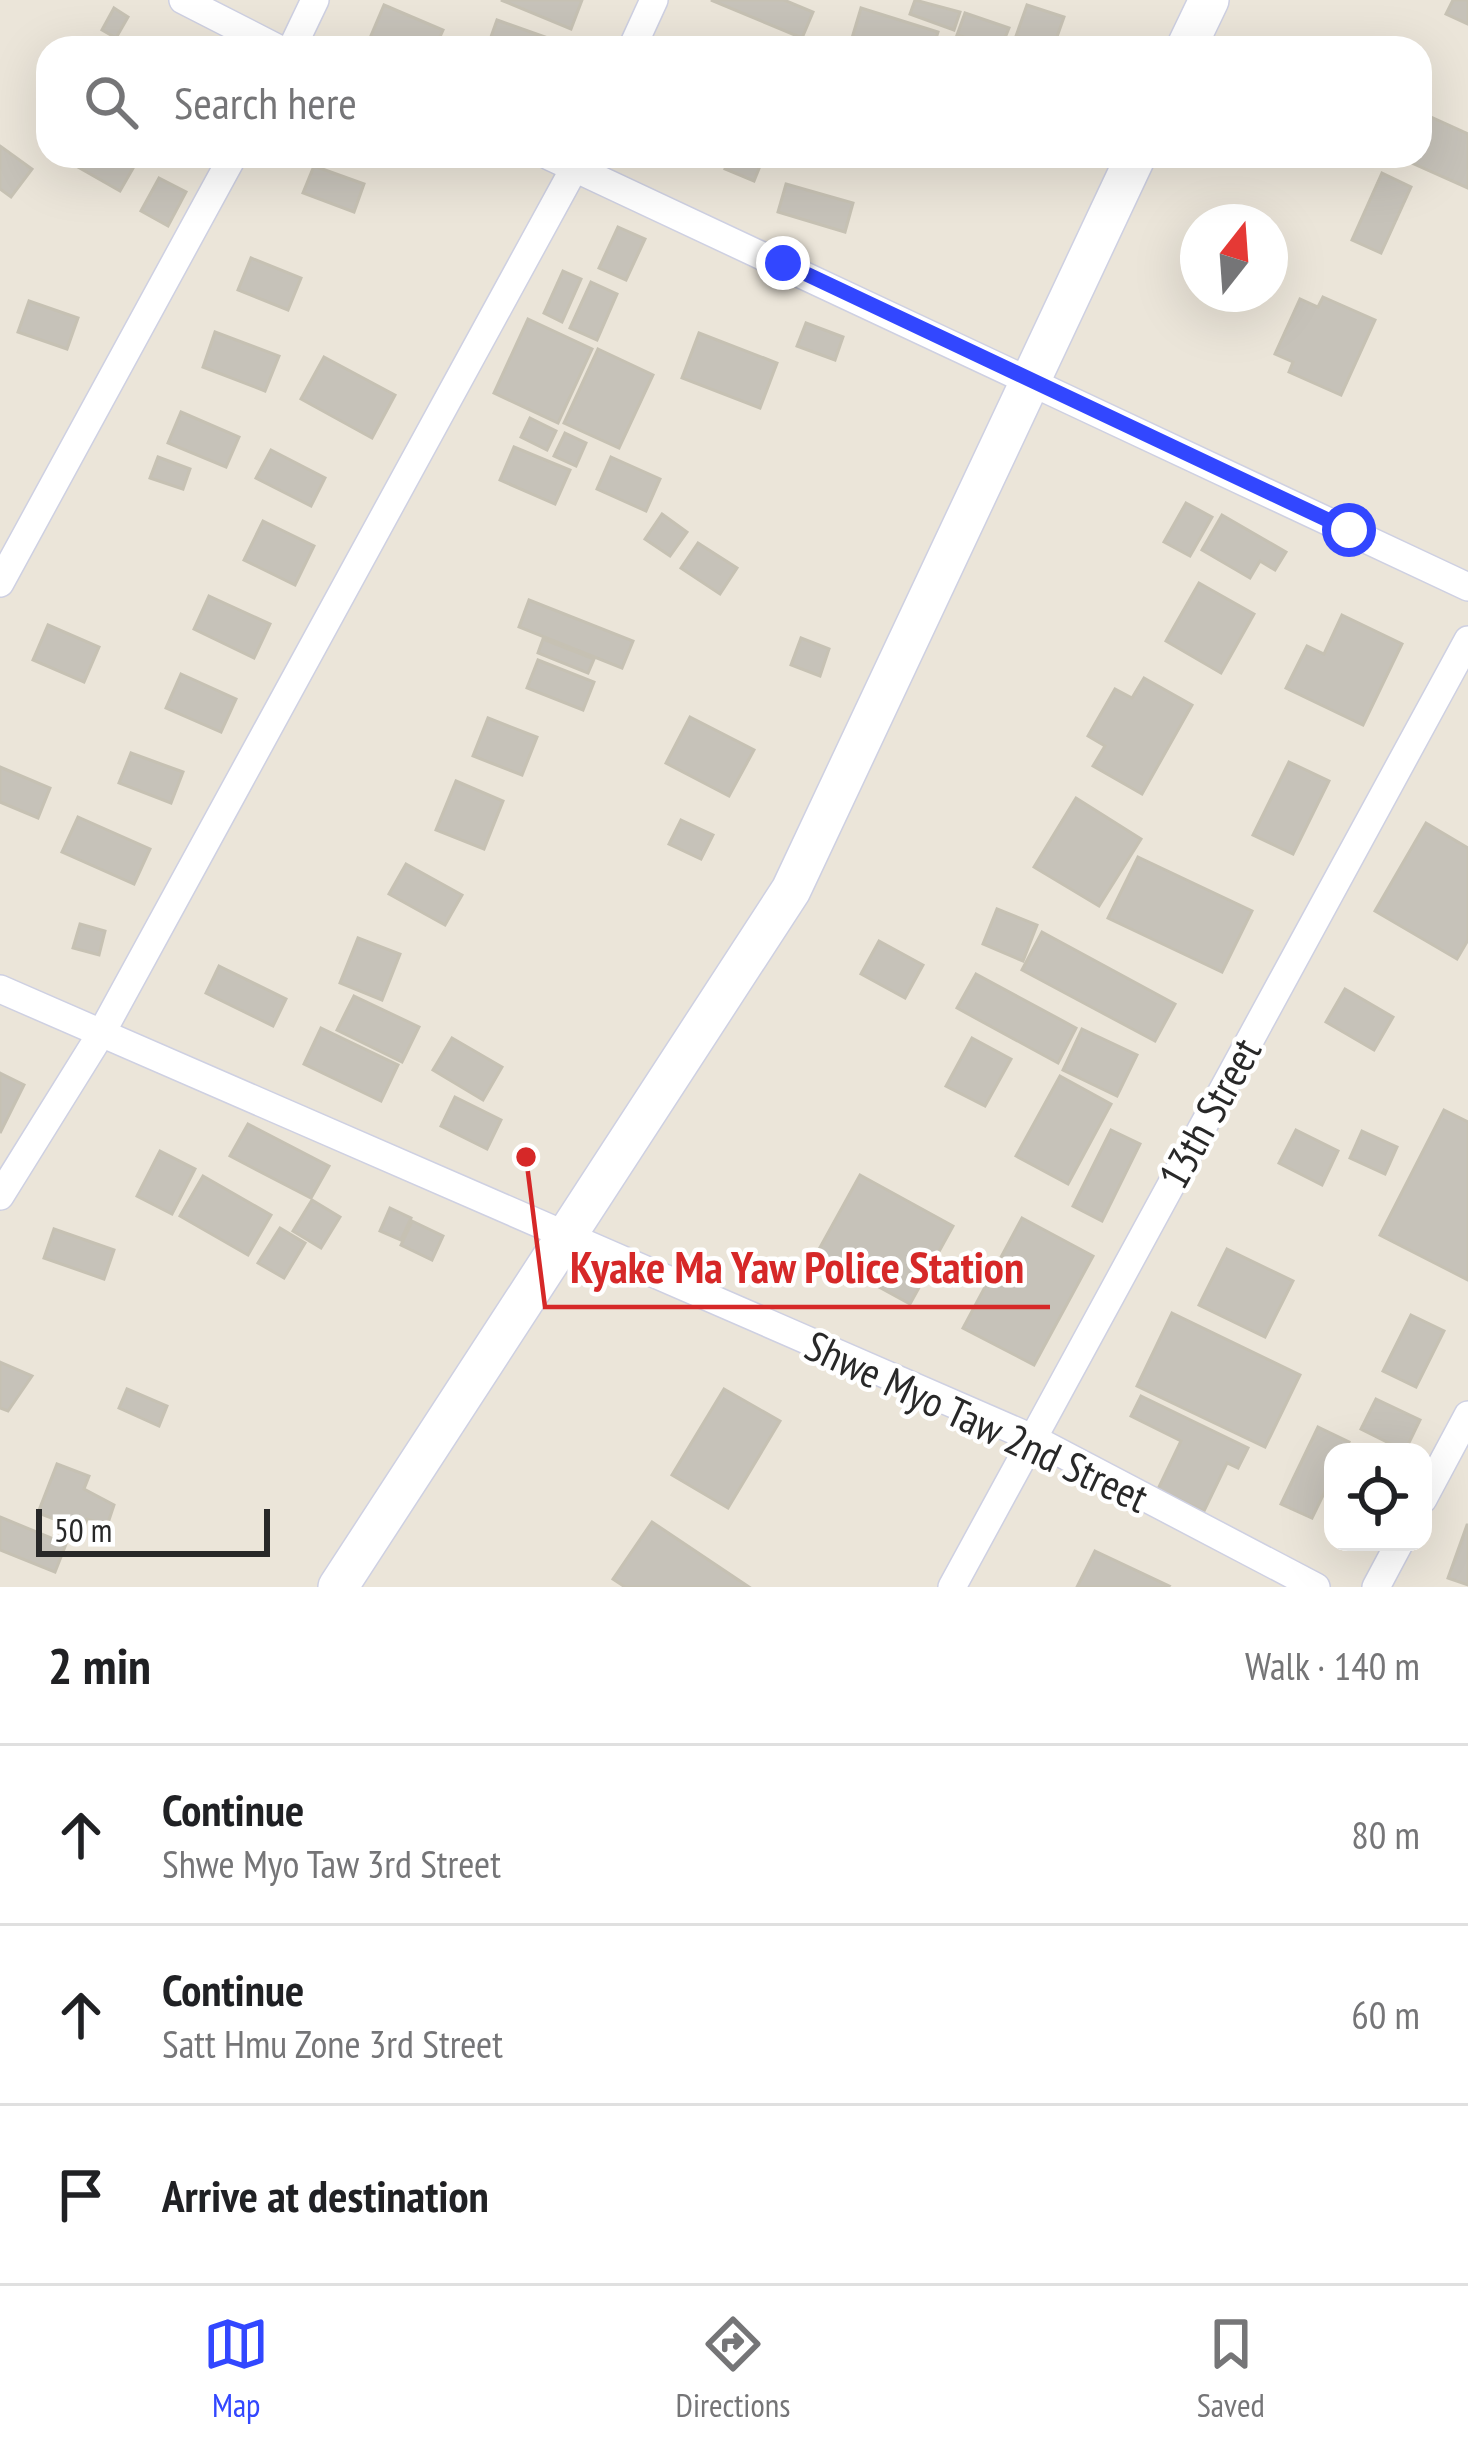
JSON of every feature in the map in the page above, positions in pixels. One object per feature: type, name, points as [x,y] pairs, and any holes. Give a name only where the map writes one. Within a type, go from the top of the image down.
[{"type":"main road","points":[[1192,36],[1209,0]]},
{"type":"main road","points":[[338,1587],[791,890],[1130,168]]},
{"type":"street","points":[[183,0],[254,36]]},
{"type":"street","points":[[298,36],[315,0]]},
{"type":"street","points":[[638,36],[654,0]]},
{"type":"street","points":[[0,583],[226,168]]},
{"type":"street","points":[[0,1196],[102,1032],[565,168]]},
{"type":"street","points":[[586,168],[1468,586]]},
{"type":"street","name":"13th Street","points":[[952,1587],[1468,640]]},
{"type":"street","name":"Shwe Myo Taw 2nd Street","points":[[0,988],[567,1240],[1032,1438],[1316,1587]]},
{"type":"street","points":[[1432,1482],[1468,1415]]},
{"type":"street","points":[[1376,1587],[1395,1551]]},
{"type":"building","points":[[501,0],[582,0],[571,29]]},
{"type":"building","points":[[711,0],[784,0],[813,12],[803,36]]},
{"type":"building","points":[[915,0],[960,12],[954,30],[910,14]]},
{"type":"building","points":[[1453,0],[1468,0],[1468,24],[1446,14]]},
{"type":"building","points":[[384,5],[443,30],[440,36],[371,36]]},
{"type":"building","points":[[1027,5],[1064,17],[1057,36],[1016,36]]},
{"type":"building","points":[[114,8],[128,17],[117,36],[102,30]]},
{"type":"building","points":[[861,8],[938,32],[937,36],[853,36]]},
{"type":"building","points":[[965,13],[1009,28],[1006,36],[957,35]]},
{"type":"building","points":[[497,20],[542,36],[491,36]]},
{"type":"building","points":[[1432,118],[1468,134],[1468,188],[1423,168],[1432,168]]},
{"type":"building","points":[[0,146],[32,169],[11,197],[0,189]]},
{"type":"building","points":[[80,168],[133,168],[120,191]]},
{"type":"building","points":[[313,168],[364,184],[354,212],[303,193]]},
{"type":"building","points":[[725,168],[759,168],[754,181]]},
{"type":"building","points":[[1382,173],[1411,187],[1381,253],[1352,240]]},
{"type":"building","points":[[159,178],[186,192],[168,226],[141,211]]},
{"type":"building","points":[[786,184],[853,203],[845,232],[778,212]]},
{"type":"building","points":[[618,227],[645,239],[626,280],[599,268]]},
{"type":"building","points":[[251,258],[301,278],[288,310],[238,290]]},
{"type":"building","points":[[563,271],[581,279],[562,322],[544,313]]},
{"type":"building","points":[[591,282],[617,294],[597,340],[570,328]]},
{"type":"building","points":[[1323,297],[1375,320],[1341,395],[1289,372],[1293,362],[1275,354],[1300,299],[1318,307]]},
{"type":"building","points":[[29,301],[78,318],[67,349],[18,332]]},
{"type":"building","points":[[528,319],[592,349],[558,423],[494,393]]},
{"type":"building","points":[[806,323],[843,337],[835,360],[797,346]]},
{"type":"building","points":[[215,332],[279,356],[265,391],[203,367]]},
{"type":"building","points":[[699,333],[777,363],[760,408],[682,378]]},
{"type":"building","points":[[598,349],[653,375],[619,448],[564,423]]},
{"type":"building","points":[[324,357],[395,395],[372,438],[301,399]]},
{"type":"building","points":[[181,412],[239,437],[226,467],[168,443]]},
{"type":"building","points":[[530,418],[556,431],[547,450],[521,437]]},
{"type":"building","points":[[565,433],[586,443],[576,466],[554,456]]},
{"type":"building","points":[[514,447],[570,470],[555,504],[500,480]]},
{"type":"building","points":[[271,450],[325,478],[311,506],[256,478]]},
{"type":"building","points":[[158,457],[190,469],[183,489],[150,478]]},
{"type":"building","points":[[611,457],[660,479],[646,511],[597,489]]},
{"type":"building","points":[[1186,503],[1212,517],[1190,556],[1164,542]]},
{"type":"building","points":[[662,514],[687,532],[670,556],[645,539]]},
{"type":"building","points":[[1222,515],[1286,552],[1275,570],[1260,561],[1250,578],[1202,550]]},
{"type":"building","points":[[263,521],[314,546],[295,585],[244,560]]},
{"type":"building","points":[[698,543],[737,568],[720,594],[681,568]]},
{"type":"building","points":[[1199,583],[1254,614],[1221,673],[1166,641]]},
{"type":"building","points":[[209,596],[270,624],[254,658],[194,629]]},
{"type":"building","points":[[529,600],[633,641],[622,668],[519,627]]},
{"type":"building","points":[[1342,615],[1402,644],[1363,725],[1286,688],[1307,646],[1324,654]]},
{"type":"building","points":[[48,625],[99,647],[84,682],[33,660]]},
{"type":"building","points":[[801,638],[829,649],[820,676],[791,665]]},
{"type":"building","points":[[543,639],[594,659],[588,673],[538,653]]},
{"type":"building","points":[[538,660],[594,682],[583,710],[527,688]]},
{"type":"building","points":[[181,674],[236,699],[221,732],[166,708]]},
{"type":"building","points":[[1144,678],[1192,705],[1142,794],[1093,766],[1105,746],[1088,736],[1115,689],[1132,698]]},
{"type":"building","points":[[690,717],[754,750],[729,796],[666,763]]},
{"type":"building","points":[[488,718],[537,737],[522,775],[473,756]]},
{"type":"building","points":[[131,753],[183,772],[171,803],[119,783]]},
{"type":"building","points":[[1289,762],[1329,781],[1293,854],[1253,835]]},
{"type":"building","points":[[0,767],[50,788],[38,818],[0,802]]},
{"type":"building","points":[[456,781],[503,801],[484,849],[436,830]]},
{"type":"building","points":[[1076,798],[1141,839],[1099,906],[1034,867]]},
{"type":"building","points":[[78,817],[150,849],[134,884],[62,852]]},
{"type":"building","points":[[681,820],[713,835],[701,859],[669,844]]},
{"type":"building","points":[[1426,823],[1468,848],[1468,940],[1457,959],[1375,911]]},
{"type":"building","points":[[1138,857],[1252,911],[1222,972],[1108,918]]},
{"type":"building","points":[[406,864],[462,895],[445,925],[389,894]]},
{"type":"building","points":[[997,909],[1037,925],[1023,961],[983,944]]},
{"type":"building","points":[[80,924],[105,931],[99,955],[73,948]]},
{"type":"building","points":[[1042,932],[1175,1004],[1155,1041],[1022,970]]},
{"type":"building","points":[[358,938],[400,954],[382,1000],[340,983]]},
{"type":"building","points":[[879,941],[923,965],[905,998],[861,974]]},
{"type":"building","points":[[219,966],[286,999],[273,1026],[206,993]]},
{"type":"building","points":[[976,974],[1076,1028],[1058,1063],[957,1008]]},
{"type":"building","points":[[1345,989],[1393,1017],[1374,1050],[1326,1022]]},
{"type":"building","points":[[354,996],[419,1027],[402,1062],[337,1030]]},
{"type":"building","points":[[321,1028],[398,1065],[381,1101],[304,1064]]},
{"type":"building","points":[[1082,1029],[1137,1055],[1117,1096],[1063,1070]]},
{"type":"building","points":[[452,1038],[502,1067],[483,1100],[433,1070]]},
{"type":"building","points":[[972,1038],[1011,1059],[985,1106],[946,1086]]},
{"type":"building","points":[[0,1073],[24,1085],[0,1133]]},
{"type":"building","points":[[1060,1076],[1111,1104],[1068,1184],[1016,1156]]},
{"type":"building","points":[[455,1097],[501,1120],[487,1149],[441,1126]]},
{"type":"building","points":[[1444,1110],[1468,1122],[1468,1280],[1380,1235]]},
{"type":"building","points":[[248,1124],[329,1166],[311,1198],[230,1156]]},
{"type":"building","points":[[1111,1130],[1140,1144],[1102,1221],[1073,1206]]},
{"type":"building","points":[[1296,1130],[1338,1151],[1322,1185],[1279,1163]]},
{"type":"building","points":[[1362,1131],[1397,1147],[1385,1174],[1350,1158]]},
{"type":"building","points":[[160,1151],[195,1169],[172,1214],[137,1196]]},
{"type":"building","points":[[860,1175],[953,1226],[910,1304],[817,1253]]},
{"type":"building","points":[[203,1176],[271,1215],[248,1255],[180,1216]]},
{"type":"building","points":[[312,1200],[340,1217],[321,1248],[293,1231]]},
{"type":"building","points":[[390,1208],[411,1218],[401,1240],[380,1231]]},
{"type":"building","points":[[1022,1218],[1093,1256],[1034,1365],[963,1328]]},
{"type":"building","points":[[412,1221],[443,1236],[432,1260],[401,1245]]},
{"type":"building","points":[[280,1228],[305,1243],[284,1278],[258,1263]]},
{"type":"building","points":[[54,1229],[114,1250],[104,1279],[44,1258]]},
{"type":"building","points":[[1227,1249],[1293,1281],[1265,1337],[1199,1305]]},
{"type":"building","points":[[1172,1313],[1300,1375],[1265,1447],[1137,1386]]},
{"type":"building","points":[[1411,1315],[1444,1331],[1416,1387],[1383,1371]]},
{"type":"building","points":[[0,1362],[32,1376],[8,1411],[0,1408]]},
{"type":"building","points":[[127,1389],[167,1406],[159,1426],[119,1408]]},
{"type":"building","points":[[724,1389],[780,1421],[728,1508],[672,1475]]},
{"type":"building","points":[[1141,1396],[1248,1448],[1238,1468],[1227,1463],[1204,1511],[1158,1489],[1181,1441],[1131,1416]]},
{"type":"building","points":[[1376,1399],[1420,1420],[1409,1443],[1389,1443],[1361,1429]]},
{"type":"building","points":[[1318,1427],[1349,1442],[1324,1443],[1324,1493],[1312,1518],[1281,1504]]},
{"type":"building","points":[[57,1464],[89,1476],[84,1489],[114,1505],[107,1526],[87,1519],[83,1530],[38,1513]]},
{"type":"building","points":[[0,1517],[66,1544],[55,1572],[0,1550]]},
{"type":"building","points":[[652,1522],[749,1587],[625,1587],[613,1579]]},
{"type":"building","points":[[1468,1525],[1468,1585],[1448,1578]]},
{"type":"building","points":[[1095,1551],[1169,1586],[1077,1587]]},
{"type":"place","name":"Kyake Ma Yaw Police Station","points":[[526,1157]]},
{"type":"route","points":[[783,263],[1349,530]]}]
